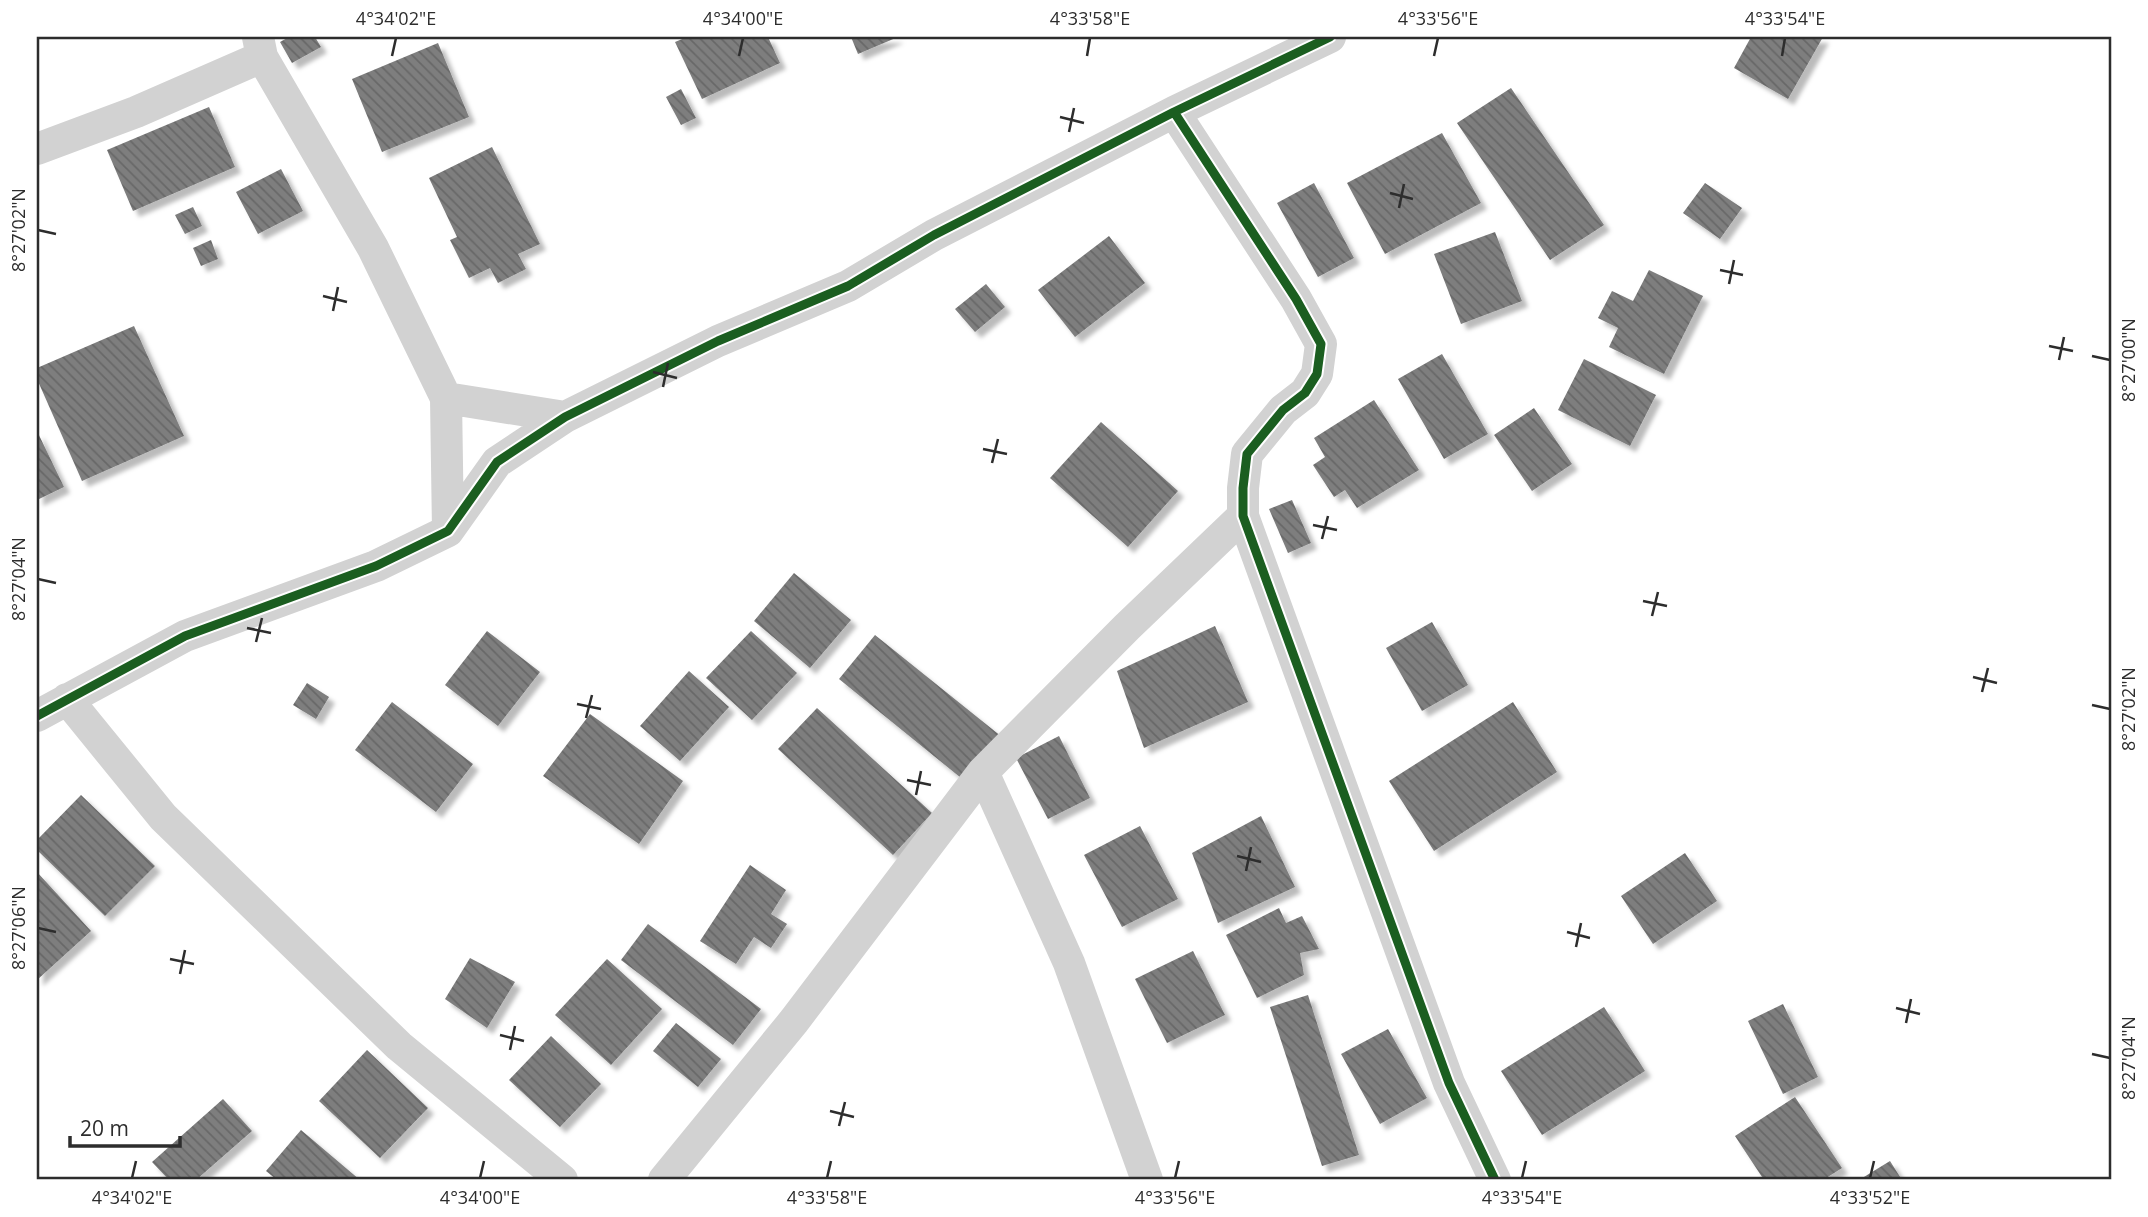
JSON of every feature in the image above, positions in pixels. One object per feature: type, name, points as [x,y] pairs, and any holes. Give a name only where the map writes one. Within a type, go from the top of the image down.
[{"type":"street","points":[[37,716],[185,636],[376,566],[448,531],[497,462],[565,417],[718,341],[848,286],[934,234],[1174,112],[1330,37]]},
{"type":"street","points":[[37,149],[136,113],[260,47],[373,248],[446,398],[448,531]]},
{"type":"street","points":[[1174,112],[1296,299],[1321,344],[1317,374],[1305,393],[1283,410],[1247,454],[1243,516],[1449,1083],[1494,1180]]},
{"type":"street","points":[[446,398],[565,417]]},
{"type":"street","points":[[664,1180],[794,1021],[983,772],[1127,627],[1243,516]]},
{"type":"street","points":[[67,699],[163,817],[182,836],[400,1046],[562,1180]]},
{"type":"street","points":[[983,772],[1069,963],[1147,1180]]},
{"type":"building","points":[[289,37],[315,37],[321,47],[292,63],[280,42]]},
{"type":"building","points":[[687,37],[768,37],[780,63],[702,99],[675,42]]},
{"type":"building","points":[[851,37],[898,37],[858,54]]},
{"type":"building","points":[[1751,37],[1823,37],[1788,99],[1734,68]]},
{"type":"building","points":[[438,43],[469,117],[382,152],[352,79]]},
{"type":"building","points":[[1511,88],[1604,225],[1550,260],[1457,123]]},
{"type":"building","points":[[681,89],[696,118],[681,125],[666,97]]},
{"type":"building","points":[[209,107],[235,167],[133,211],[107,150]]},
{"type":"building","points":[[1442,133],[1481,203],[1385,254],[1347,183]]},
{"type":"building","points":[[492,147],[540,244],[518,254],[526,269],[498,283],[490,268],[469,278],[450,240],[457,237],[429,178]]},
{"type":"building","points":[[281,169],[303,211],[258,234],[236,192]]},
{"type":"building","points":[[1314,183],[1354,258],[1318,277],[1277,203]]},
{"type":"building","points":[[1705,183],[1742,208],[1720,239],[1683,213]]},
{"type":"building","points":[[193,207],[202,226],[185,234],[175,215]]},
{"type":"building","points":[[1495,232],[1522,301],[1461,324],[1434,254]]},
{"type":"building","points":[[1109,236],[1145,283],[1075,337],[1038,290]]},
{"type":"building","points":[[211,240],[218,259],[201,266],[193,248]]},
{"type":"building","points":[[1649,270],[1703,296],[1664,374],[1609,347],[1618,328],[1598,318],[1612,291],[1633,301]]},
{"type":"building","points":[[986,284],[1005,307],[975,332],[955,309]]},
{"type":"building","points":[[134,326],[184,436],[82,481],[37,379],[37,368]]},
{"type":"building","points":[[1442,354],[1488,434],[1444,459],[1398,379]]},
{"type":"building","points":[[1584,359],[1656,395],[1630,446],[1558,410]]},
{"type":"building","points":[[1374,400],[1419,470],[1357,508],[1345,490],[1334,497],[1313,465],[1325,457],[1314,438]]},
{"type":"building","points":[[1534,408],[1572,464],[1532,491],[1494,435]]},
{"type":"building","points":[[1101,422],[1178,491],[1128,547],[1050,478]]},
{"type":"building","points":[[37,431],[64,487],[37,500]]},
{"type":"building","points":[[1292,500],[1311,543],[1288,553],[1269,509]]},
{"type":"building","points":[[794,573],[851,620],[810,668],[754,621]]},
{"type":"building","points":[[1432,622],[1468,685],[1422,711],[1386,648]]},
{"type":"building","points":[[1215,626],[1248,702],[1144,748],[1117,671]]},
{"type":"building","points":[[487,631],[540,672],[498,726],[445,685]]},
{"type":"building","points":[[751,631],[797,673],[752,720],[706,678]]},
{"type":"building","points":[[875,635],[1002,737],[966,782],[839,679]]},
{"type":"building","points":[[689,671],[729,707],[680,761],[640,726]]},
{"type":"building","points":[[307,683],[329,697],[316,719],[293,705]]},
{"type":"building","points":[[392,702],[473,764],[436,812],[355,750]]},
{"type":"building","points":[[1513,702],[1557,772],[1434,851],[1389,781]]},
{"type":"building","points":[[817,708],[932,813],[893,855],[778,749]]},
{"type":"building","points":[[590,714],[683,781],[639,844],[543,776]]},
{"type":"building","points":[[1059,736],[1090,798],[1048,819],[1016,758]]},
{"type":"building","points":[[81,795],[155,866],[105,916],[37,850],[37,840]]},
{"type":"building","points":[[1261,816],[1295,887],[1218,923],[1192,853]]},
{"type":"building","points":[[1140,826],[1178,899],[1122,927],[1084,855]]},
{"type":"building","points":[[1685,853],[1717,901],[1653,944],[1621,896]]},
{"type":"building","points":[[750,865],[786,890],[771,914],[787,924],[771,948],[754,937],[736,964],[700,941]]},
{"type":"building","points":[[37,872],[91,931],[37,980]]},
{"type":"building","points":[[1279,908],[1286,923],[1302,916],[1319,949],[1300,953],[1304,975],[1257,998],[1226,935]]},
{"type":"building","points":[[648,924],[761,1009],[733,1045],[621,960]]},
{"type":"building","points":[[1193,951],[1225,1015],[1167,1043],[1135,979]]},
{"type":"building","points":[[470,958],[515,982],[487,1028],[445,999]]},
{"type":"building","points":[[607,959],[662,1009],[611,1065],[555,1015]]},
{"type":"building","points":[[1308,995],[1359,1155],[1322,1166],[1270,1007]]},
{"type":"building","points":[[1783,1004],[1818,1077],[1783,1094],[1748,1021]]},
{"type":"building","points":[[1604,1007],[1645,1071],[1542,1135],[1501,1071]]},
{"type":"building","points":[[676,1023],[721,1059],[698,1087],[653,1051]]},
{"type":"building","points":[[1388,1029],[1427,1098],[1380,1124],[1341,1054]]},
{"type":"building","points":[[551,1036],[601,1084],[560,1127],[509,1080]]},
{"type":"building","points":[[367,1050],[428,1108],[380,1158],[319,1101]]},
{"type":"building","points":[[1795,1097],[1842,1168],[1823,1180],[1764,1180],[1735,1136]]},
{"type":"building","points":[[223,1099],[252,1131],[196,1180],[169,1180],[152,1162]]},
{"type":"building","points":[[301,1130],[360,1180],[277,1180],[266,1171]]},
{"type":"building","points":[[1890,1161],[1902,1180],[1859,1180]]},
{"type":"cycle path","points":[[37,716],[185,636],[376,566],[448,531],[497,462],[565,417],[718,341],[848,286],[934,235],[1174,112],[1330,37]]},
{"type":"cycle path","points":[[1174,112],[1296,299],[1321,344],[1317,374],[1305,393],[1283,410],[1247,454],[1243,516],[1449,1083],[1495,1180]]}]
